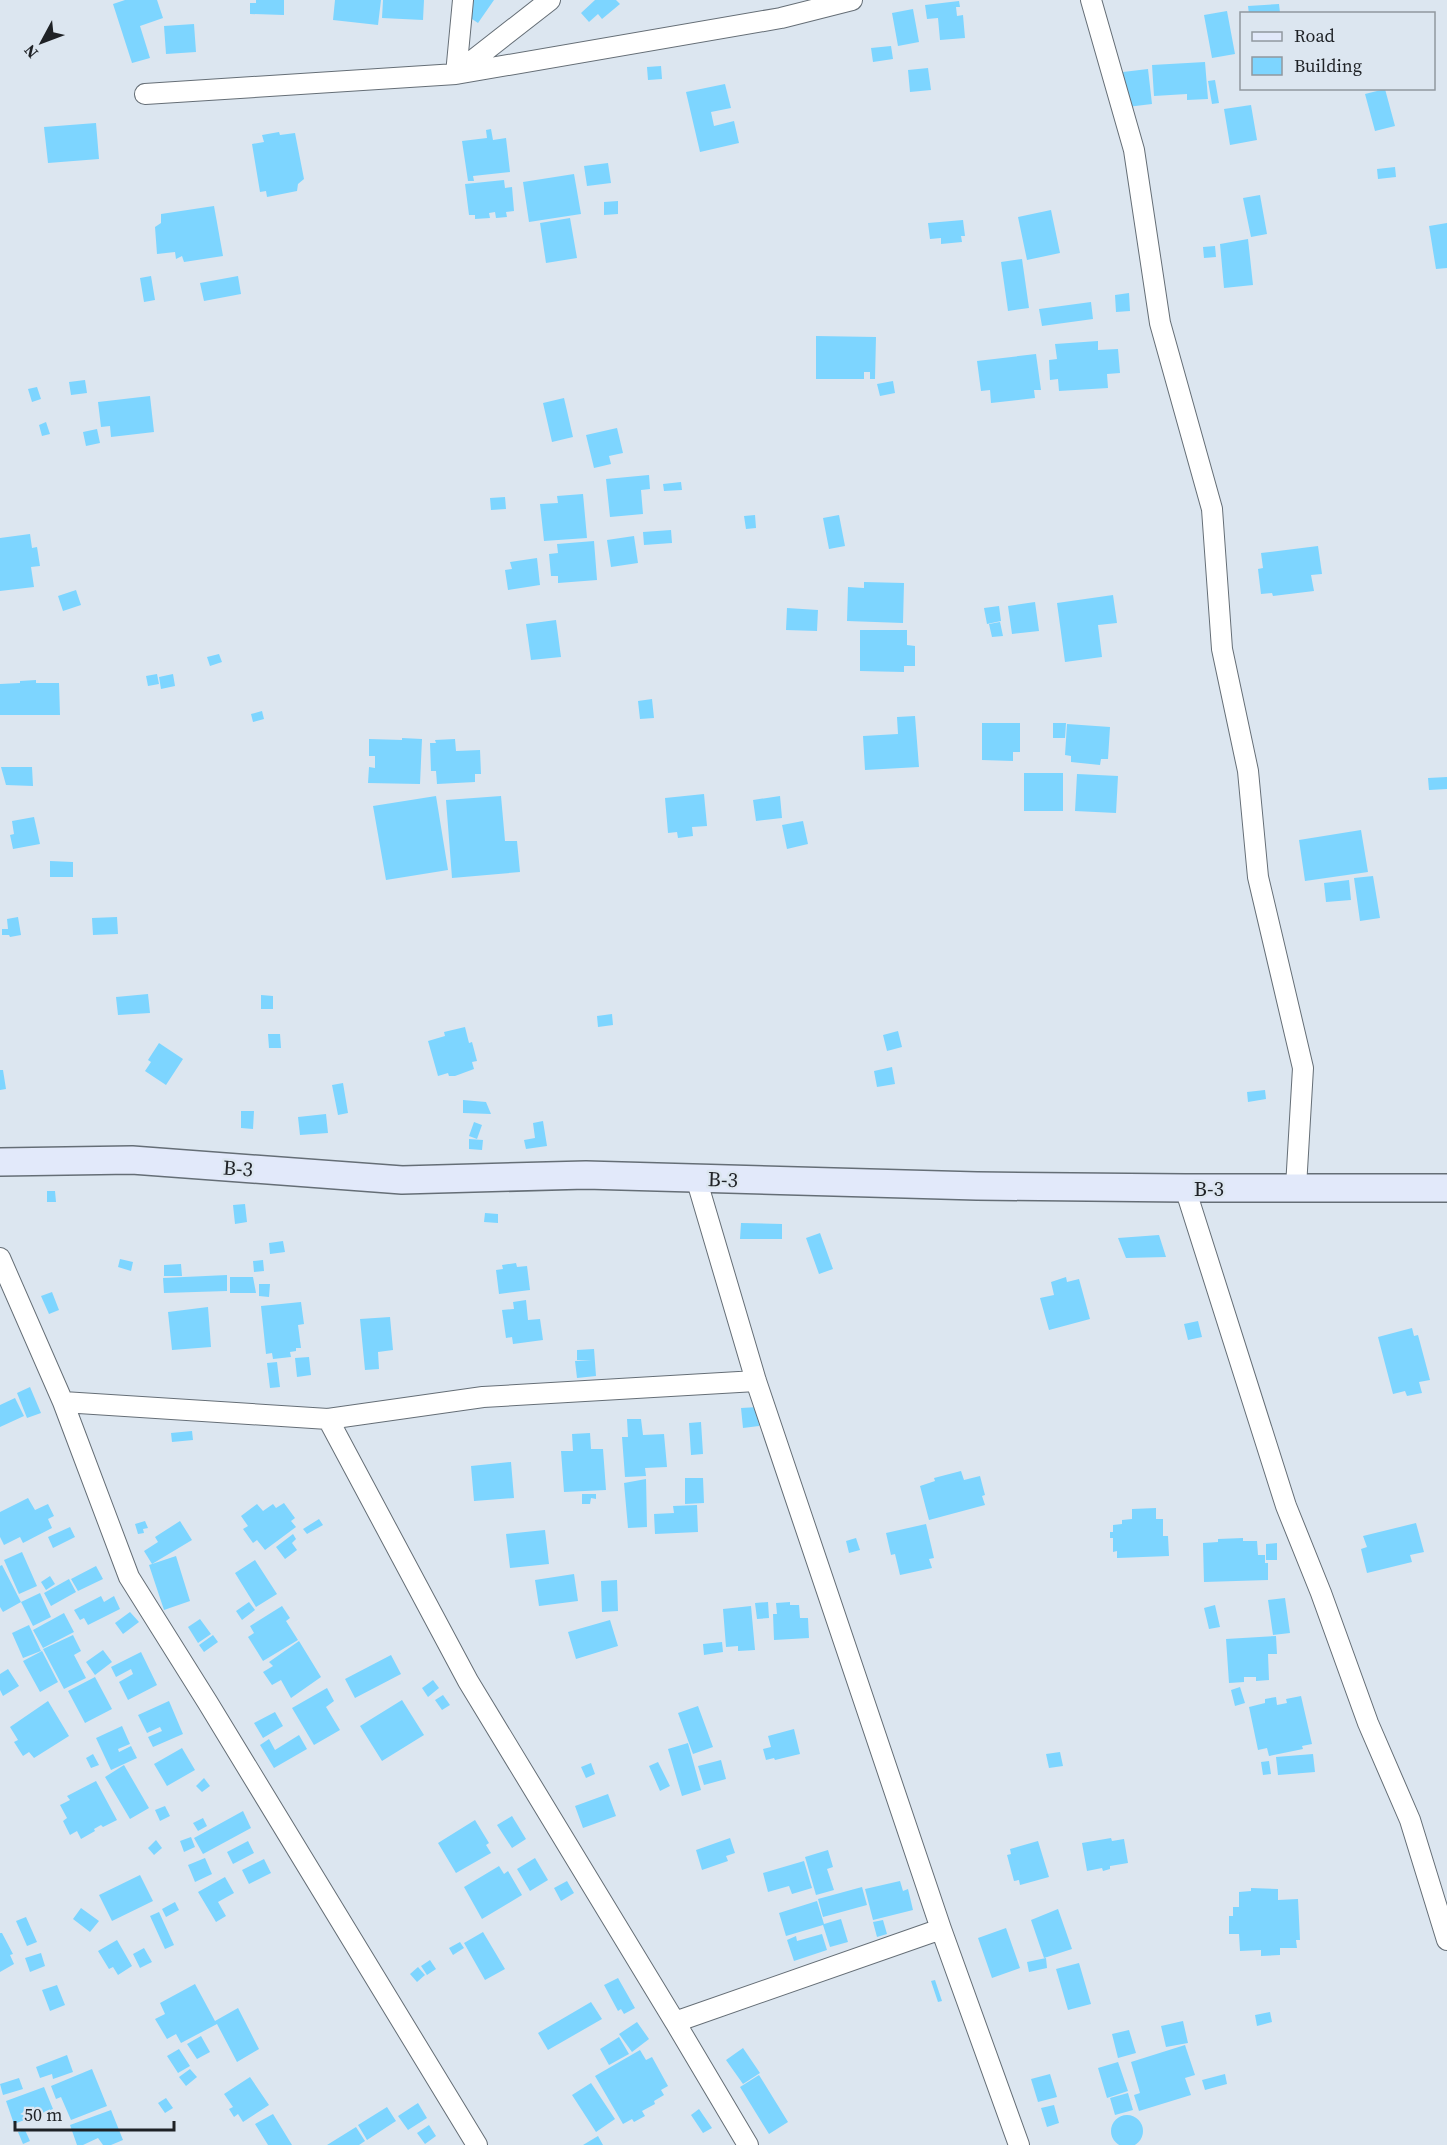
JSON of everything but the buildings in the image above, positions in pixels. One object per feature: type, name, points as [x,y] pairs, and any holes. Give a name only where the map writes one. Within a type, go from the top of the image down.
[{"type":"main road","name":"B-3","points":[[0,1162],[132,1160],[402,1180],[586,1175],[976,1186],[1447,1188]]},
{"type":"street","points":[[456,74],[463,0]]},
{"type":"street","points":[[456,74],[550,0]]},
{"type":"street","points":[[145,94],[456,74],[781,18],[852,0]]},
{"type":"street","points":[[1091,0],[1134,150],[1160,323],[1212,509],[1222,649],[1248,771],[1258,877],[1303,1068],[1296,1187]]},
{"type":"street","points":[[696,1178],[756,1381],[941,1929],[1019,2145]]},
{"type":"street","points":[[1185,1188],[1286,1506],[1321,1593],[1368,1723],[1410,1820],[1447,1940]]},
{"type":"street","points":[[0,1258],[63,1402],[129,1577],[477,2145]]},
{"type":"street","points":[[63,1402],[328,1419],[483,1397],[756,1381]]},
{"type":"street","points":[[328,1419],[468,1681],[748,2145]]},
{"type":"street","points":[[675,2022],[941,1929]]}]
